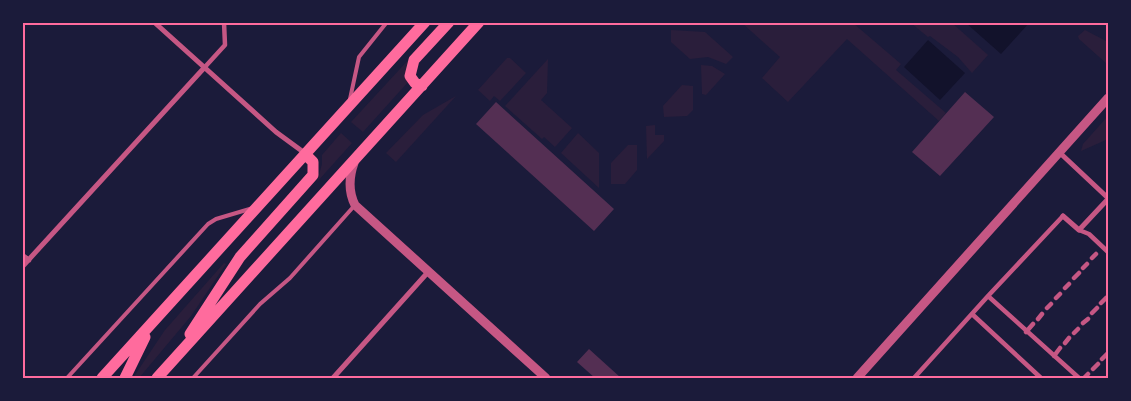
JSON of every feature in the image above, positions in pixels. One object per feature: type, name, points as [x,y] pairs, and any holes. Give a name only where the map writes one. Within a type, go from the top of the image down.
[{"type":"main road","points":[[102,378],[425,22]]},
{"type":"main road","points":[[422,86],[410,76],[414,60],[449,22]]},
{"type":"main road","points":[[157,378],[479,22]]},
{"type":"main road","points":[[176,357],[240,257],[313,175],[313,162],[306,155]]},
{"type":"main road","points":[[124,378],[151,324]]},
{"type":"street","points":[[154,22],[276,132],[306,155]]},
{"type":"street","points":[[22,267],[224,45],[224,22]]},
{"type":"street","points":[[857,378],[1108,98]]},
{"type":"street","points":[[1059,152],[1108,198],[1079,230]]},
{"type":"street","points":[[356,158],[350,174],[351,197],[355,205],[546,378]]},
{"type":"street","points":[[914,378],[1064,216],[1079,230],[1089,234],[1108,252]]},
{"type":"street","points":[[1092,258],[1096,254]]},
{"type":"street","points":[[22,255],[28,260]]},
{"type":"street","points":[[1083,268],[1087,264]]},
{"type":"street","points":[[332,378],[429,271]]},
{"type":"street","points":[[1074,278],[1078,273]]},
{"type":"street","points":[[1065,288],[1069,284]]},
{"type":"street","points":[[1056,298],[1060,294]]},
{"type":"street","points":[[988,296],[1079,378]]},
{"type":"street","points":[[1101,303],[1106,298]]},
{"type":"street","points":[[1047,308],[1051,304]]},
{"type":"street","points":[[1092,313],[1097,308]]},
{"type":"street","points":[[972,314],[1041,378]]},
{"type":"street","points":[[1038,319],[1042,314]]},
{"type":"street","points":[[1083,323],[1088,318]]},
{"type":"street","points":[[1026,332],[1033,324]]},
{"type":"street","points":[[1074,333],[1078,328]]},
{"type":"street","points":[[1065,343],[1069,338]]},
{"type":"street","points":[[1054,356],[1060,348]]},
{"type":"street","points":[[1102,359],[1107,354]]},
{"type":"street","points":[[1093,369],[1098,364]]},
{"type":"street","points":[[1084,378],[1088,374]]},
{"type":"lane","points":[[347,109],[353,90],[359,57],[387,22]]},
{"type":"lane","points":[[193,378],[260,304],[290,278],[355,205]]},
{"type":"lane","points":[[66,378],[208,224],[222,216],[260,206]]},
{"type":"shaded area","points":[[742,23],[853,23],[901,64],[896,70],[946,113],[939,121],[847,39],[788,102],[762,78],[780,57]]},
{"type":"shaded area","points":[[911,23],[952,23],[988,55],[972,73],[958,57]]},
{"type":"shaded area","points":[[966,23],[1029,23],[1001,54]]},
{"type":"shaded area","points":[[671,30],[705,32],[733,57],[726,64],[708,57],[690,59],[671,42]]},
{"type":"shaded area","points":[[1085,30],[1108,42],[1107,64],[1079,39],[1078,36]]},
{"type":"shaded area","points":[[928,40],[965,73],[940,100],[904,67]]},
{"type":"shaded area","points":[[411,57],[409,81],[363,132],[351,122]]},
{"type":"shaded area","points":[[507,58],[510,58],[526,73],[500,101],[494,96],[490,101],[478,90]]},
{"type":"shaded area","points":[[548,59],[547,93],[541,100],[572,128],[555,147],[544,137],[542,139],[505,106]]},
{"type":"shaded area","points":[[701,65],[712,66],[725,74],[706,95],[702,94]]},
{"type":"shaded area","points":[[682,85],[693,86],[693,110],[687,116],[664,117],[663,106]]},
{"type":"shaded area","points":[[456,96],[396,162],[386,153],[423,115]]},
{"type":"shaded area","points":[[1108,116],[1108,139],[1081,151],[1083,144]]},
{"type":"shaded area","points":[[655,125],[655,135],[664,135],[664,141],[647,159],[646,126]]},
{"type":"shaded area","points":[[341,133],[352,143],[317,182],[322,164],[322,155]]},
{"type":"shaded area","points":[[578,133],[599,153],[599,188],[561,153]]},
{"type":"shaded area","points":[[628,145],[637,145],[637,170],[625,184],[611,184],[611,163]]},
{"type":"shaded area","points":[[224,263],[226,264],[191,316],[139,378],[133,378],[165,330]]},
{"type":"building","points":[[965,92],[994,117],[940,176],[912,152]]},
{"type":"building","points":[[496,102],[614,209],[594,231],[476,124]]},
{"type":"building","points":[[589,349],[621,378],[595,378],[577,362]]}]
